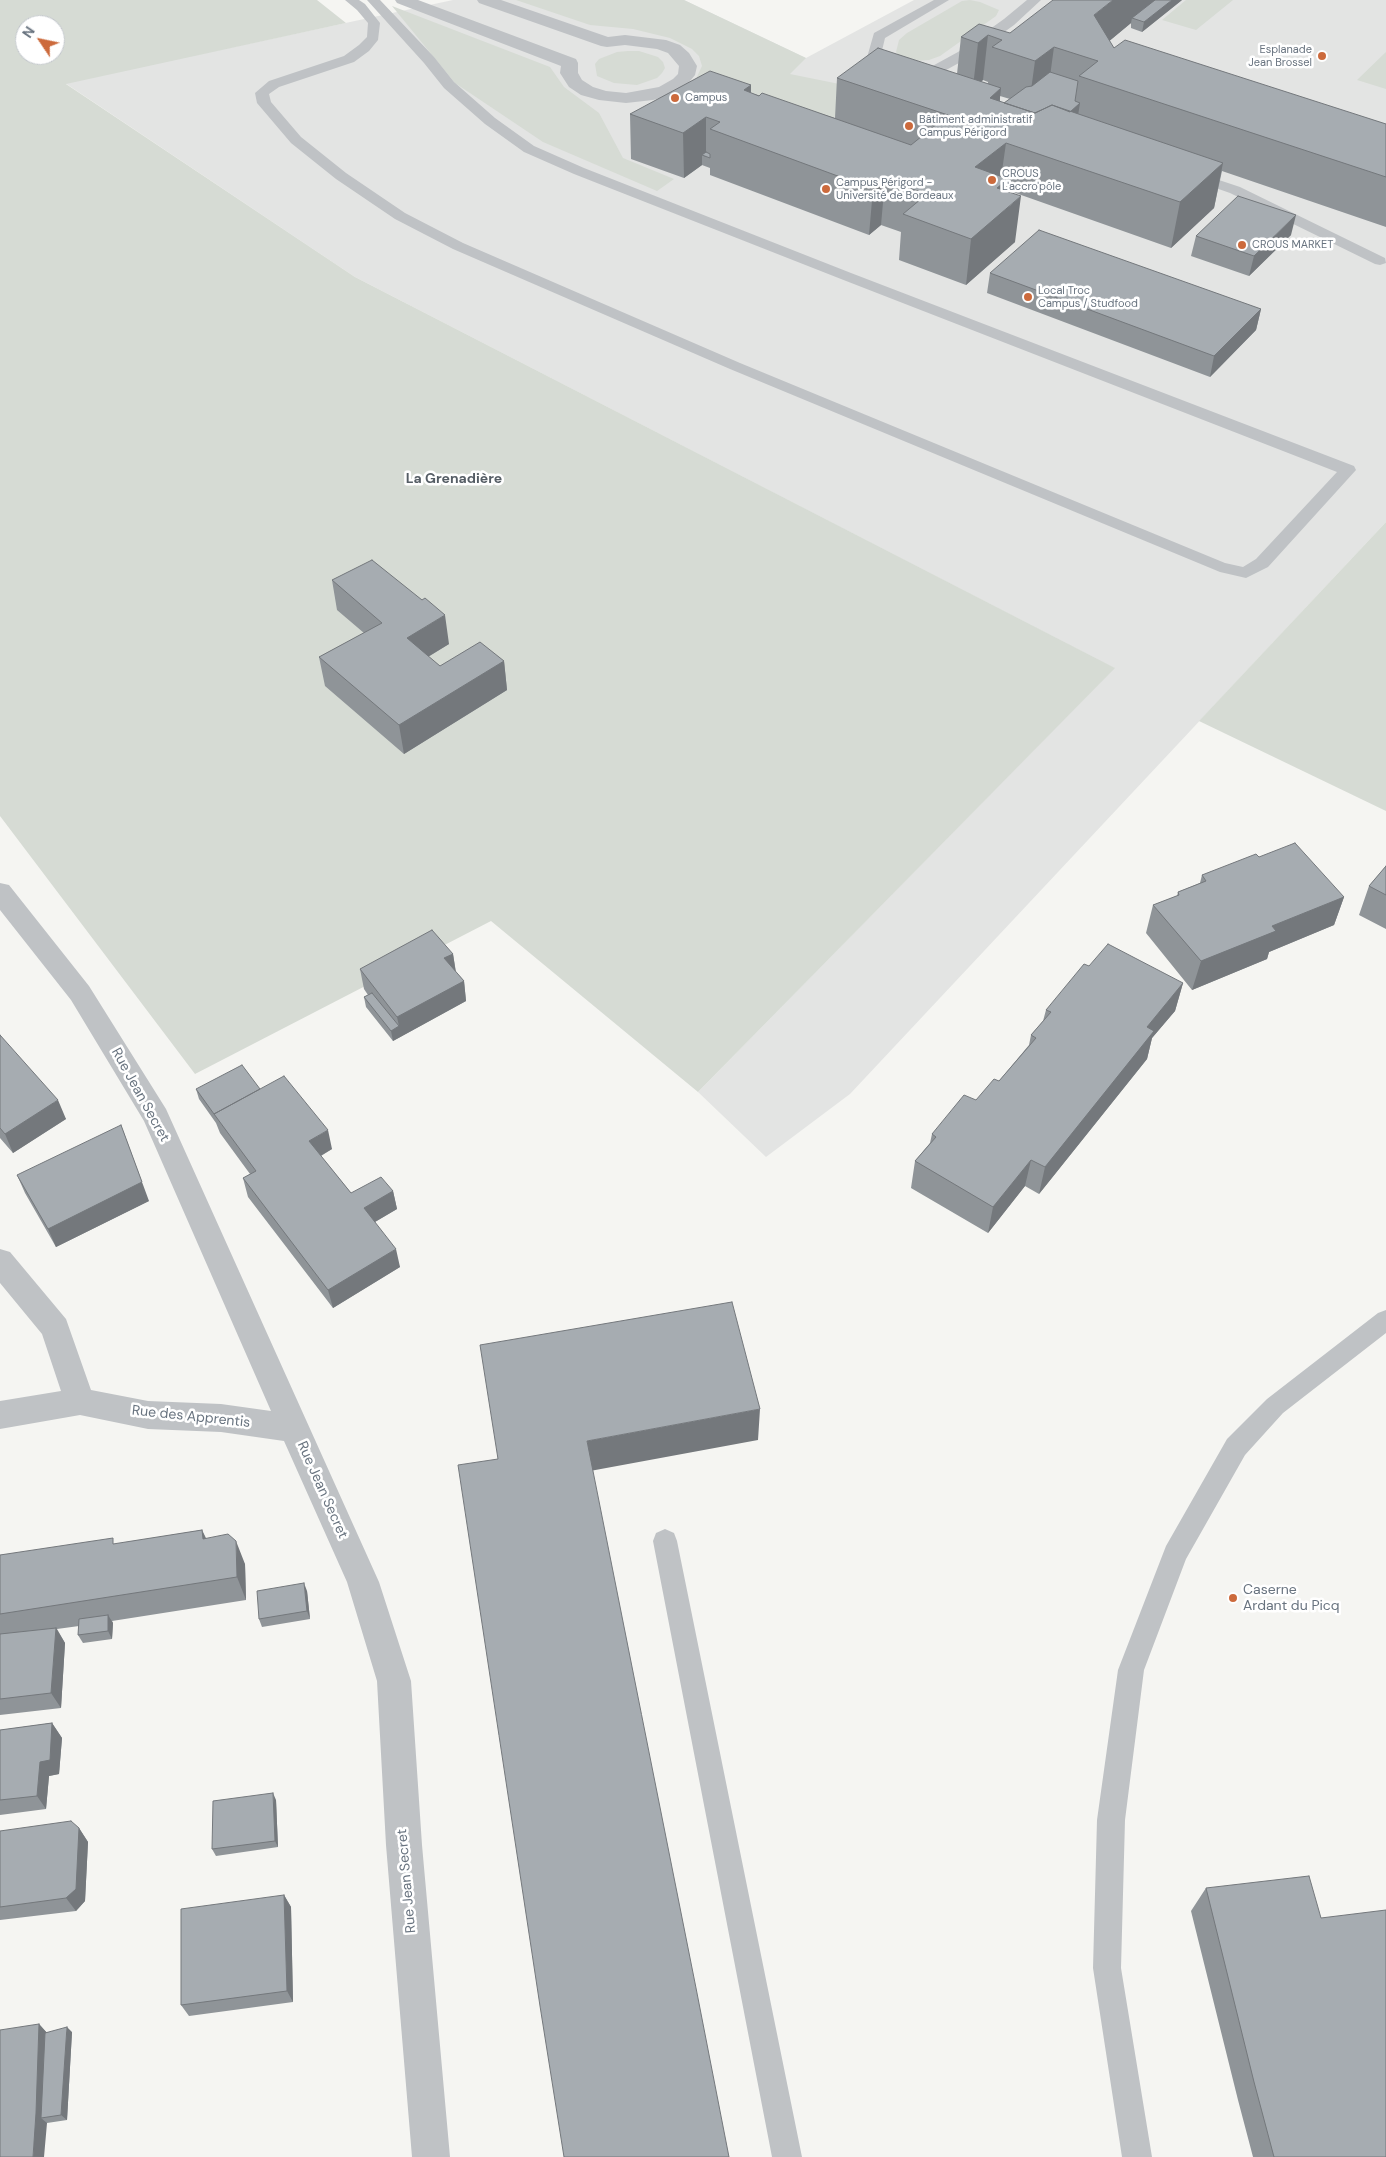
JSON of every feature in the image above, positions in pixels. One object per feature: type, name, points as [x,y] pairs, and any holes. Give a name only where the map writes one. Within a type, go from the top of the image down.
[{"type":"street","points":[[403,0],[570,63],[569,73],[575,83],[588,91],[605,96],[626,98],[647,96],[665,91],[679,83],[686,75],[688,66],[683,57],[674,49],[660,44],[624,40],[607,42],[485,0]]},
{"type":"street","name":"Rue Jean Secret","points":[[0,892],[80,993],[156,1117],[363,1582],[394,1681],[404,1845],[431,2157]]},
{"type":"street","points":[[0,1261],[55,1328],[80,1401]]},
{"type":"street","name":"Rue des Apprentis","points":[[0,1415],[80,1401],[148,1415],[221,1418],[294,1428]]},
{"type":"lane","points":[[351,0],[361,7],[374,23],[373,37],[364,48],[349,59],[274,84],[262,93],[264,103],[296,140],[341,176],[400,216],[458,246],[735,366],[1220,567],[1246,573],[1262,563],[1348,470],[846,276],[579,171],[529,149],[490,121],[449,85],[429,60],[372,0]]},
{"type":"lane","points":[[939,85],[873,62],[879,36],[943,0]]},
{"type":"lane","points":[[921,78],[963,55],[1009,22],[1035,0]]},
{"type":"lane","points":[[1180,170],[1235,190],[1380,261]]},
{"type":"lane","points":[[1137,2157],[1107,1968],[1111,1820],[1131,1670],[1175,1554],[1236,1447],[1275,1406],[1386,1320]]},
{"type":"lane","points":[[665,1541],[787,2157]]},
{"type":"shaded area","points":[[0,0],[317,0],[346,23],[66,84],[355,277],[1115,668],[698,1092],[491,921],[195,1074],[0,816]]},
{"type":"shaded area","points":[[453,0],[684,0],[806,58],[914,0],[1386,0],[1386,522],[850,1094],[766,1157],[698,1092],[1114,668],[355,277],[65,83]]},
{"type":"shaded area","points":[[516,0],[684,0],[806,58],[790,74],[869,90],[829,121],[694,83],[702,66],[699,56],[692,49],[670,38],[633,29],[590,25]]},
{"type":"shaded area","points":[[970,0],[999,10],[996,16],[940,56],[929,60],[916,61],[898,55],[896,52],[899,40],[907,33],[962,1]]},
{"type":"shaded area","points":[[1186,0],[1233,0],[1196,30],[1162,20]]},
{"type":"shaded area","points":[[392,6],[550,67],[564,87],[599,113],[623,158],[674,179],[657,191],[543,142],[455,83]]},
{"type":"shaded area","points":[[639,51],[658,57],[663,62],[665,68],[657,78],[637,85],[614,83],[597,76],[595,64],[599,59],[617,52]]},
{"type":"shaded area","points":[[1386,52],[1386,89],[1357,80]]},
{"type":"shaded area","points":[[1386,522],[1386,811],[1199,721]]},
{"type":"building","points":[[1053,0],[1113,0],[1094,15],[1114,48],[1125,40],[1386,124],[1386,177],[1079,76],[1098,61],[1054,47],[1035,61],[992,47],[1002,40],[988,35],[978,43],[961,37],[979,24],[1010,33]]},
{"type":"building","points":[[1155,0],[1172,0],[1144,22],[1132,18]]},
{"type":"building","points":[[878,48],[1001,88],[990,98],[1035,113],[1052,105],[1223,163],[1180,202],[1006,143],[975,167],[1008,179],[997,188],[1021,196],[971,239],[903,214],[927,194],[885,180],[873,189],[710,129],[720,122],[706,117],[683,133],[630,114],[710,71],[751,85],[744,90],[759,96],[762,93],[911,145],[948,115],[837,78]]},
{"type":"building","points":[[1050,72],[1078,81],[1075,101],[1080,103],[1070,112],[1052,105],[1035,113],[1004,103],[1026,87],[1032,86]]},
{"type":"building","points":[[706,152],[710,154],[710,158],[702,155]]},
{"type":"building","points":[[1238,196],[1296,215],[1254,256],[1196,236]]},
{"type":"building","points":[[1039,230],[1261,309],[1214,356],[990,273]]},
{"type":"building","points":[[372,560],[422,600],[425,598],[445,615],[407,638],[440,666],[480,642],[504,661],[399,725],[319,657],[382,623],[332,580]]},
{"type":"building","points":[[1295,843],[1344,897],[1272,926],[1276,931],[1201,961],[1153,905],[1179,895],[1178,892],[1206,881],[1202,875],[1256,854],[1259,857]]},
{"type":"building","points":[[1386,866],[1386,895],[1369,886]]},
{"type":"building","points":[[432,930],[453,954],[444,958],[464,981],[397,1017],[360,969]]},
{"type":"building","points":[[1108,944],[1183,983],[1147,1027],[1154,1031],[1045,1167],[1031,1160],[993,1207],[915,1161],[936,1137],[932,1134],[964,1095],[976,1100],[994,1079],[999,1081],[1036,1038],[1031,1035],[1051,1012],[1046,1010],[1084,964],[1089,966]]},
{"type":"building","points":[[372,993],[399,1026],[391,1031],[364,997]]},
{"type":"building","points":[[0,1035],[58,1100],[5,1134],[0,1128]]},
{"type":"building","points":[[242,1065],[260,1089],[214,1114],[196,1089]]},
{"type":"building","points":[[284,1076],[328,1130],[309,1141],[351,1193],[381,1177],[393,1191],[364,1208],[396,1249],[328,1290],[243,1178],[256,1171],[214,1114]]},
{"type":"building","points":[[121,1125],[142,1182],[48,1229],[17,1175]]},
{"type":"building","points":[[732,1302],[760,1409],[587,1441],[729,2157],[564,2157],[458,1465],[498,1459],[480,1345]]},
{"type":"building","points":[[202,1530],[203,1539],[228,1534],[236,1541],[237,1577],[0,1614],[0,1555],[113,1538],[113,1544]]},
{"type":"building","points":[[304,1583],[307,1611],[259,1619],[257,1591]]},
{"type":"building","points":[[108,1615],[108,1631],[78,1635],[79,1619]]},
{"type":"building","points":[[56,1628],[51,1693],[0,1699],[0,1634]]},
{"type":"building","points":[[52,1723],[50,1760],[40,1762],[37,1796],[0,1800],[0,1730]]},
{"type":"building","points":[[273,1793],[275,1841],[212,1849],[213,1801]]},
{"type":"building","points":[[71,1821],[79,1828],[76,1889],[66,1898],[0,1907],[0,1831]]},
{"type":"building","points":[[1309,1876],[1321,1918],[1386,1910],[1386,2157],[1274,2157],[1206,1888]]},
{"type":"building","points":[[284,1895],[287,1991],[181,2005],[181,1909]]},
{"type":"building","points":[[39,2024],[33,2157],[0,2157],[0,2030]]},
{"type":"building","points":[[67,2027],[61,2115],[41,2118],[45,2033]]},
{"type":"place","name":"Esplanade Jean Brossel","points":[[1322,56]]},
{"type":"place","name":"Campus","points":[[675,98]]},
{"type":"place","name":"Bâtiment administratif Campus Périgord","points":[[909,126]]},
{"type":"place","name":"CROUS L'accro'pôle","points":[[992,180]]},
{"type":"place","name":"Campus Périgord - Université de Bordeaux","points":[[826,189]]},
{"type":"place","name":"CROUS MARKET","points":[[1242,245]]},
{"type":"place","name":"Local Troc Campus / Studfood","points":[[1028,297]]},
{"type":"place","name":"Caserne Ardant du Picq","points":[[1233,1598]]},
{"type":"district","name":"La Grenadière","points":[[454,479]]}]
